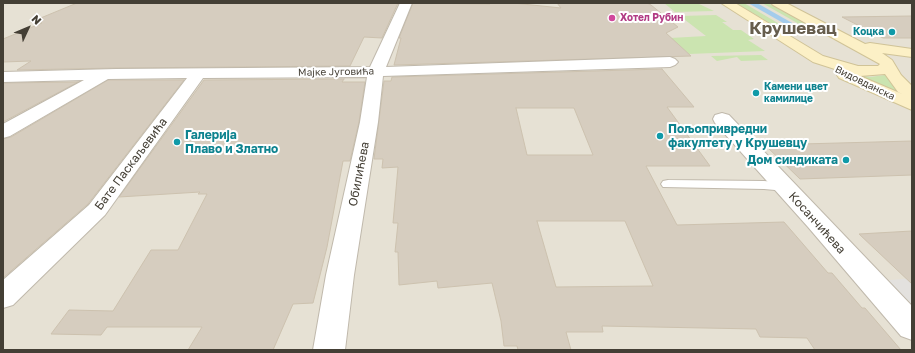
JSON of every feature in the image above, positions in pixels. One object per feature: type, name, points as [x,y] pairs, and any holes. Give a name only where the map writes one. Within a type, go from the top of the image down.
[{"type":"main road","points":[[727,3],[818,59],[857,71],[878,72],[883,70],[897,58],[912,54]]},
{"type":"main road","points":[[777,3],[884,60],[888,65]]},
{"type":"main road","points":[[851,42],[884,50],[912,54]]},
{"type":"main road","name":"Видовданска","points":[[818,59],[849,77],[912,105]]},
{"type":"main road","name":"Видовданска","points":[[888,65],[899,83],[912,93]]},
{"type":"street","name":"Обилићева","points":[[329,350],[340,275],[369,122],[376,72],[406,3]]},
{"type":"street","name":"Мајке Југовића","points":[[3,77],[105,74],[376,72],[670,62]]},
{"type":"street","points":[[3,132],[105,74]]},
{"type":"street","name":"Бате Паскаљевића","points":[[3,298],[97,210],[198,74]]},
{"type":"street","name":"Косанчићева","points":[[722,118],[908,319]]},
{"type":"lane","points":[[668,184],[764,185],[786,187]]},
{"type":"shaded area","points":[[3,3],[912,3],[912,350],[3,350]]},
{"type":"shaded area","points":[[912,278],[912,328],[870,282]]},
{"type":"green space","points":[[664,3],[697,3],[714,11],[675,12]]},
{"type":"green space","points":[[736,3],[744,3],[793,32],[785,32]]},
{"type":"green space","points":[[762,3],[768,3],[820,32],[813,32]]},
{"type":"green space","points":[[716,15],[727,22],[722,22],[733,30],[741,30],[754,39],[748,40],[765,51],[689,54],[670,38],[706,36],[680,16]]},
{"type":"green space","points":[[761,55],[768,60],[741,61],[737,57],[717,61],[711,56]]},
{"type":"green space","points":[[853,74],[870,77],[885,75],[888,77],[890,82],[912,101]]},
{"type":"water","points":[[748,3],[757,3],[801,28],[792,28]]},
{"type":"building","points":[[77,3],[398,3],[382,38],[364,37],[350,66],[17,70],[31,61],[3,62],[3,39],[42,23],[31,22]]},
{"type":"building","points":[[413,3],[513,3],[561,8],[557,3],[647,3],[678,27],[666,33],[691,56],[394,65],[401,38],[399,38]]},
{"type":"building","name":"Коцка","points":[[912,16],[912,38],[883,38],[842,17]]},
{"type":"building","points":[[662,69],[694,107],[667,107],[710,166],[646,166],[677,225],[784,222],[828,273],[832,273],[862,308],[865,308],[901,350],[815,350],[807,338],[760,337],[756,329],[602,326],[603,332],[566,332],[571,350],[518,350],[517,346],[504,346],[501,321],[492,283],[438,288],[437,281],[399,285],[398,252],[395,252],[398,223],[393,223],[398,167],[382,168],[383,159],[374,159],[384,81],[391,81],[392,77]],"holes":[[[516,108],[574,108],[593,155],[527,155]],[[537,221],[625,221],[653,286],[556,287]]]},
{"type":"building","points":[[344,79],[342,82],[365,82],[359,122],[350,161],[343,161],[327,247],[313,303],[293,304],[273,350],[188,350],[202,327],[107,327],[101,335],[51,334],[69,310],[113,311],[151,250],[178,250],[207,194],[198,194],[200,192],[119,197],[204,80]]},
{"type":"building","points":[[108,80],[184,80],[88,204],[3,278],[3,139],[11,137]]},
{"type":"building","points":[[78,82],[3,122],[3,83]]},
{"type":"building","name":"Дом синдиката","points":[[912,141],[912,175],[800,179],[765,145]]},
{"type":"building","points":[[912,231],[912,284],[859,234]]},
{"type":"place","name":"Хотел Рубин","points":[[612,18]]},
{"type":"place","name":"Коцка","points":[[892,32]]},
{"type":"place","name":"Камени цвет камилице","points":[[756,93]]},
{"type":"place","name":"Пољопривредни факултету у Крушевцу","points":[[660,136]]},
{"type":"place","name":"Галерија Плаво и Златно","points":[[177,142]]},
{"type":"place","name":"Дом синдиката","points":[[846,160]]},
{"type":"district","name":"Крушевац","points":[[793,29]]}]
